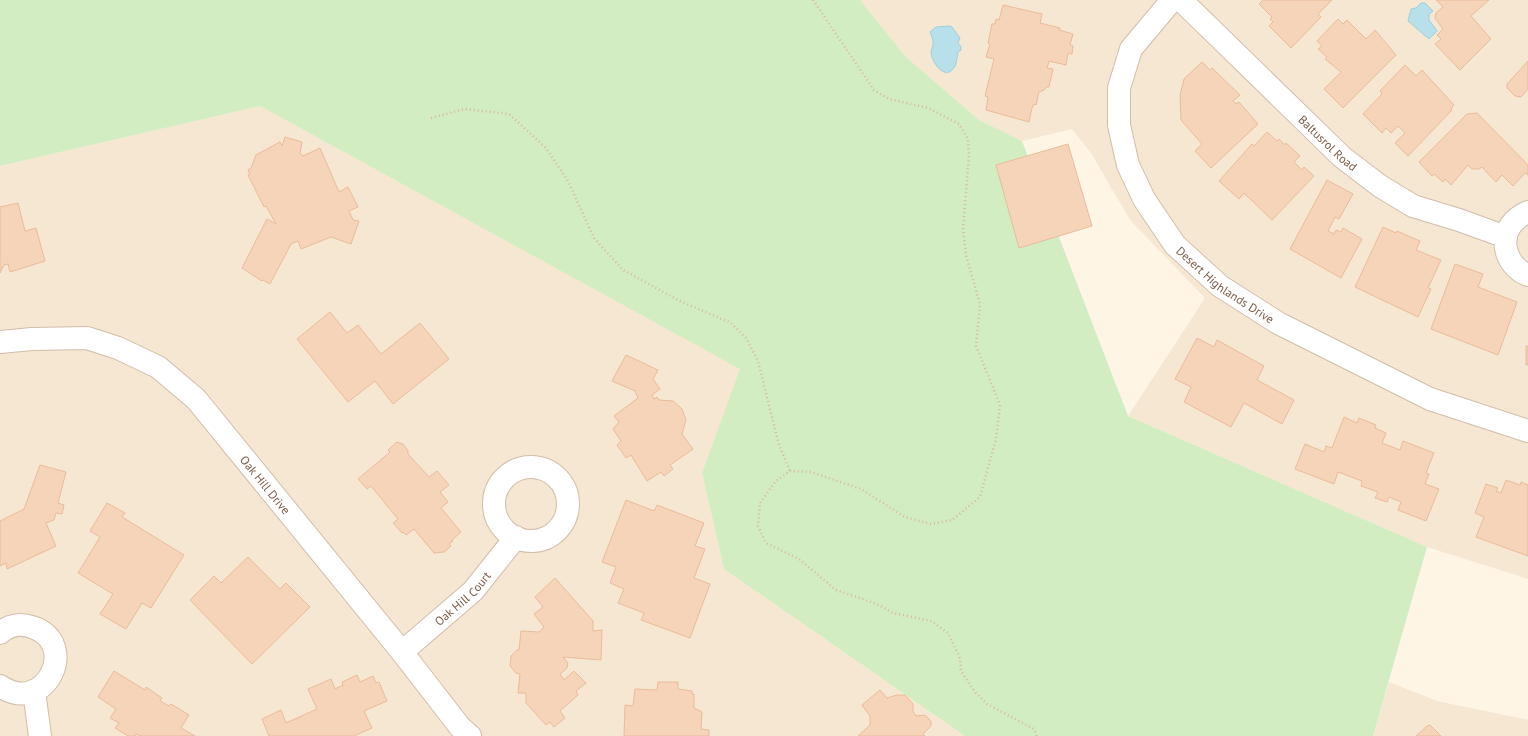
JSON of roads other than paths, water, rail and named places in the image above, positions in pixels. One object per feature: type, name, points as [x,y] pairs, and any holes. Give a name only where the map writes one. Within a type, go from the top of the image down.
[{"type":"street","name":"Desert Highlands Drive","points":[[1172,0],[1131,49],[1119,88],[1119,126],[1128,165],[1144,199],[1175,245],[1220,286],[1278,323],[1430,399],[1528,431]]},
{"type":"street","name":"Baltusrol Road","points":[[1181,0],[1342,156],[1380,186],[1413,206],[1459,220],[1506,237]]},
{"type":"street","points":[[1528,212],[1518,217],[1510,226],[1506,237],[1505,248],[1509,259],[1516,269],[1528,275]]},
{"type":"street","name":"Oak Hill Drive","points":[[0,342],[32,339],[87,338],[118,348],[158,367],[196,399],[402,652],[459,733]]},
{"type":"street","name":"Oak Hill Court","points":[[402,652],[473,591],[516,537]]},
{"type":"street","points":[[0,633],[4,629],[15,625],[26,625],[37,629],[46,635],[52,644],[55,655],[55,666],[51,677],[44,685],[34,691],[23,694],[11,692],[0,686]]},
{"type":"street","points":[[34,691],[40,736]]},
{"type":"water","points":[[1421,3],[1425,3],[1433,11],[1429,14],[1429,20],[1437,31],[1429,39],[1408,21],[1411,9],[1416,8]]},
{"type":"water","points":[[936,27],[952,27],[960,38],[958,43],[961,50],[957,53],[958,55],[954,67],[950,72],[946,72],[942,71],[936,65],[932,57],[931,52],[933,39],[930,32]]}]
